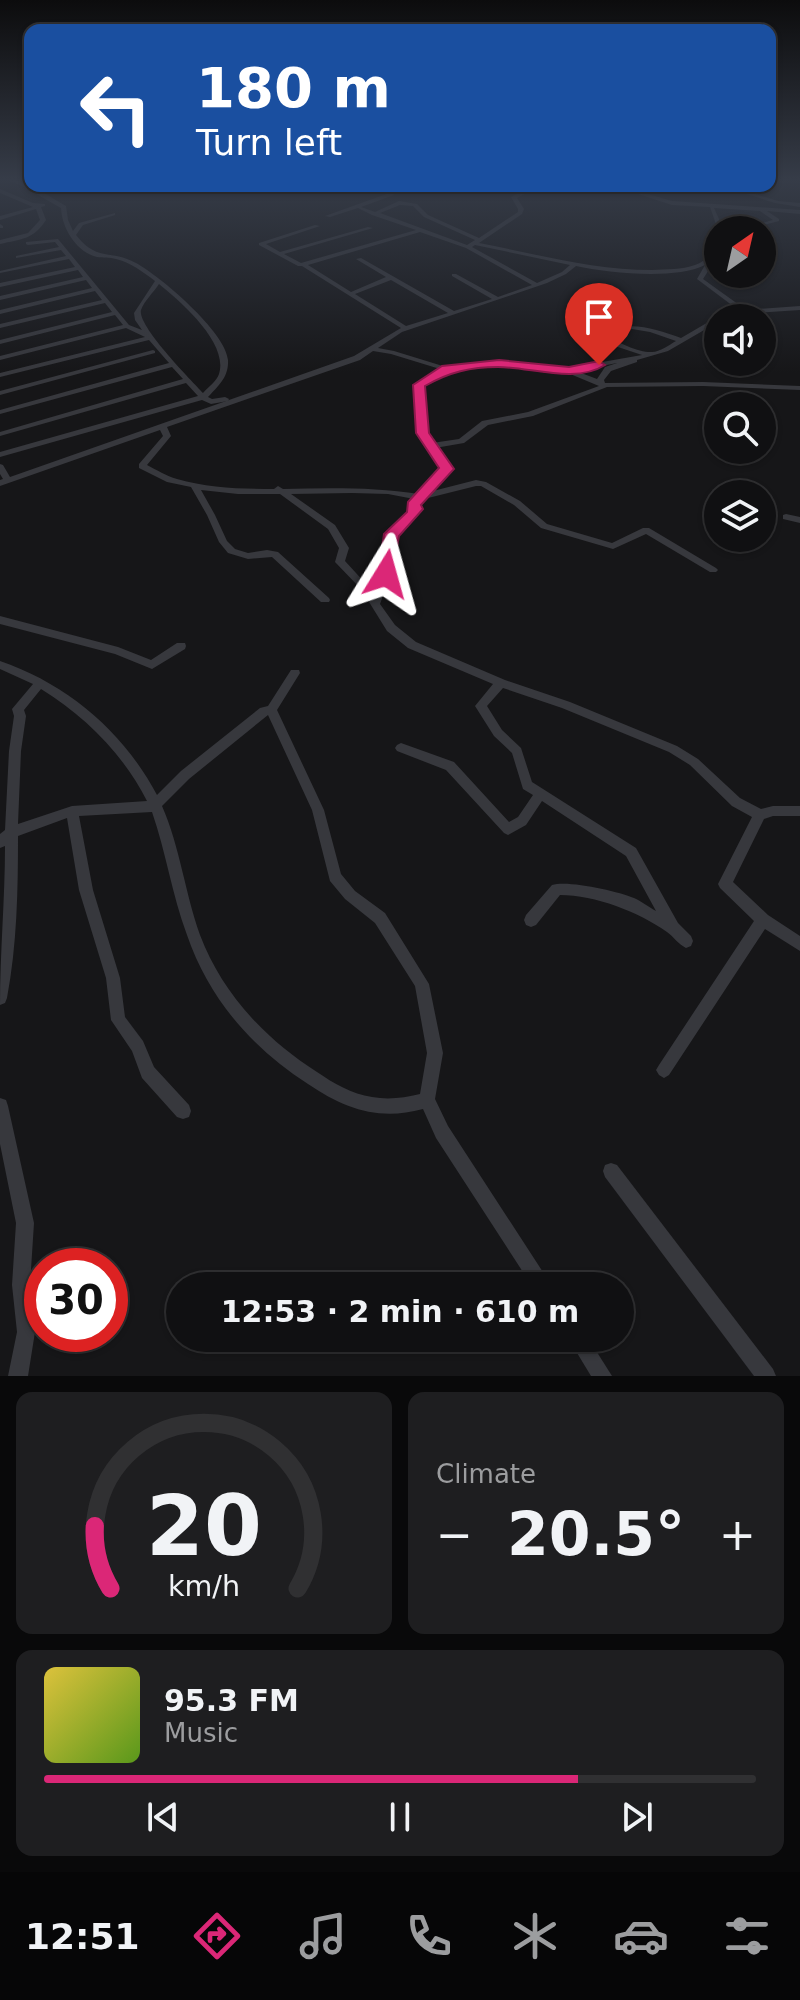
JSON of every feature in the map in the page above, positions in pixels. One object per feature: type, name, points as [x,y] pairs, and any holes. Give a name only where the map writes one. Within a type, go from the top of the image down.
[{"type":"street","points":[[59,244],[127,326],[150,337]]},
{"type":"street","points":[[0,455],[203,397],[222,377],[223,351],[200,316],[158,281],[124,259],[90,252],[82,244]]},
{"type":"street","points":[[264,244],[294,264],[304,265],[374,244]]},
{"type":"street","points":[[278,254],[313,244]]},
{"type":"street","points":[[474,244],[536,285]]},
{"type":"street","points":[[478,244],[575,264],[644,272],[680,270],[704,263]]},
{"type":"street","points":[[18,257],[62,248]]},
{"type":"street","points":[[2,272],[70,257]]},
{"type":"street","points":[[359,259],[453,313]]},
{"type":"street","points":[[0,467],[4,482],[163,428],[357,358],[406,329],[536,285],[569,270],[575,264]]},
{"type":"street","points":[[304,265],[406,329]]},
{"type":"street","points":[[0,285],[79,268]]},
{"type":"street","points":[[454,275],[495,298]]},
{"type":"street","points":[[351,294],[392,277]]},
{"type":"street","points":[[0,298],[87,278]]},
{"type":"street","points":[[158,281],[136,314],[150,337],[203,397],[215,402],[370,349],[386,350],[446,369],[499,364],[569,370],[634,360]]},
{"type":"street","points":[[714,288],[736,304]]},
{"type":"street","points":[[0,312],[97,289]]},
{"type":"street","points":[[0,326],[106,301]]},
{"type":"street","points":[[776,310],[800,308]]},
{"type":"street","points":[[0,342],[116,313]]},
{"type":"street","points":[[0,358],[127,326]]},
{"type":"street","points":[[602,385],[600,380],[604,372],[651,355],[704,326]]},
{"type":"street","points":[[651,355],[614,344],[604,336],[616,329],[641,328],[680,340]]},
{"type":"street","points":[[0,375],[150,337]]},
{"type":"street","points":[[0,393],[153,352]]},
{"type":"street","points":[[0,412],[175,364]]},
{"type":"street","points":[[375,605],[386,574],[389,538],[413,514],[416,509],[413,505],[436,477],[447,469],[422,433],[422,398],[418,386],[446,369]]},
{"type":"street","points":[[569,370],[602,385],[703,384],[800,388]]},
{"type":"street","points":[[0,434],[189,380]]},
{"type":"street","points":[[430,446],[462,440],[485,423],[530,414],[574,396],[595,393],[602,385]]},
{"type":"street","points":[[163,428],[167,436],[142,466],[166,478],[194,486],[237,491],[370,488],[421,497],[476,483],[483,484],[517,503],[544,526],[613,546],[646,530],[713,570]]},
{"type":"street","points":[[194,486],[214,520],[220,540],[227,548],[245,556],[267,552],[275,554],[325,600]]},
{"type":"street","points":[[278,489],[332,527],[344,548],[340,562],[364,587],[391,628],[412,645],[673,749],[694,762],[736,802],[760,815],[773,811],[800,811]]},
{"type":"street","points":[[786,517],[800,520]]},
{"type":"street","points":[[0,620],[118,651],[152,665],[181,646]]},
{"type":"street","points":[[0,665],[41,682],[68,698],[120,749],[142,780],[175,861],[184,908],[200,954],[222,996],[255,1035],[291,1065],[352,1102],[405,1107],[427,1100]]},
{"type":"street","points":[[0,842],[14,831],[72,811],[154,806],[202,760],[264,711],[271,710],[295,673]]},
{"type":"street","points":[[0,998],[9,961],[13,904],[12,753],[20,716],[18,708],[41,682]]},
{"type":"street","points":[[501,683],[482,703],[482,708],[498,733],[517,751],[526,784],[631,852],[673,928]]},
{"type":"street","points":[[271,710],[318,810],[335,877],[350,895],[380,918],[422,984],[435,1053],[427,1100],[442,1132],[534,1272]]},
{"type":"street","points":[[0,744],[12,753]]},
{"type":"street","points":[[401,748],[450,766],[508,829],[522,821],[540,795]]},
{"type":"street","points":[[72,811],[86,890],[113,978],[118,1020],[138,1046],[148,1072],[183,1111]]},
{"type":"street","points":[[760,815],[725,884],[763,920],[800,944]]},
{"type":"street","points":[[531,920],[557,889],[571,889],[630,903],[673,928],[686,941]]},
{"type":"street","points":[[664,1070],[763,920]]},
{"type":"street","points":[[0,1106],[25,1223],[21,1285],[26,1332],[18,1376]]},
{"type":"street","points":[[611,1171],[766,1376]]},
{"type":"street","points":[[586,1352],[602,1376]]},
{"type":"route","points":[[386,574],[391,534],[413,514],[416,509],[413,505],[436,477],[447,469],[422,433],[419,385],[446,369],[480,365],[569,370],[599,365]]}]
